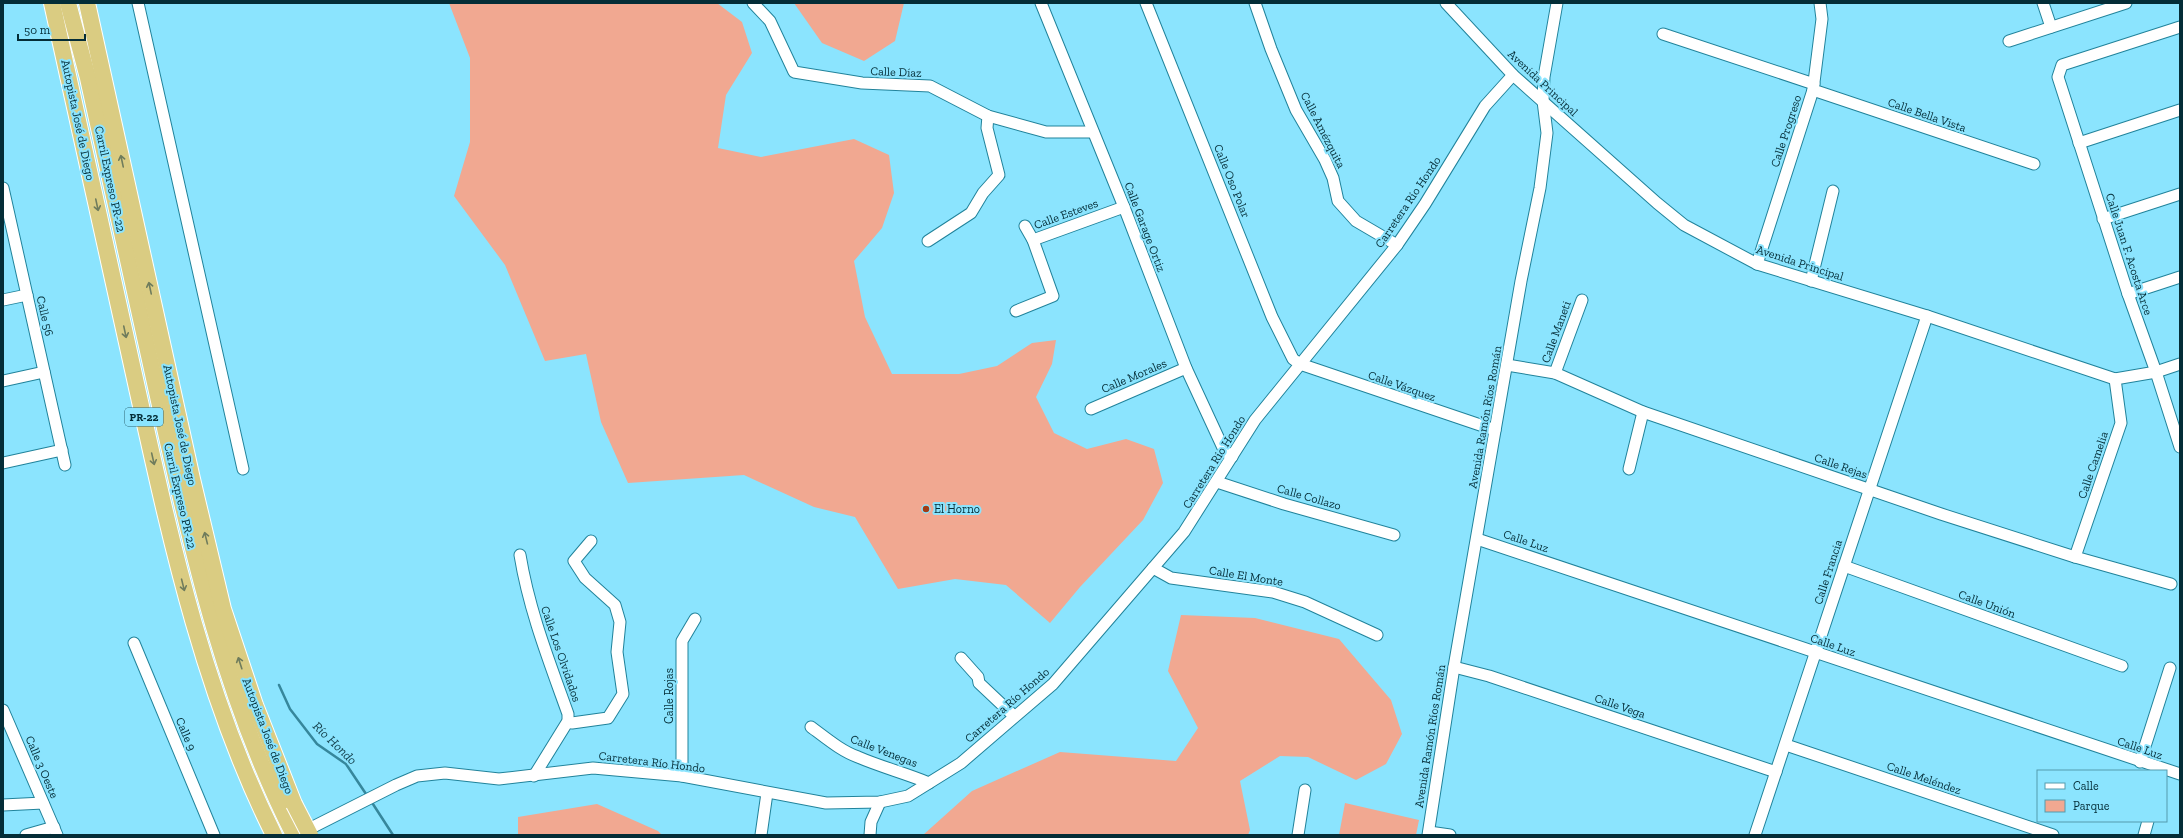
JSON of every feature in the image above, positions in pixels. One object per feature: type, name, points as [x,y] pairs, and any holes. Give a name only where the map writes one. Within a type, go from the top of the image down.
[{"type":"highway","name":"Autopista José de Diego","points":[[52,3],[183,586],[220,708],[271,828]]},
{"type":"highway","name":"Carril Expreso PR-22","points":[[68,3],[88,78],[203,594],[243,720],[288,808]]},
{"type":"highway","name":"Carril Expreso PR-22","points":[[74,3],[85,50],[88,78]]},
{"type":"highway","name":"Autopista José de Diego","points":[[87,3],[192,479],[223,609],[288,808],[310,835]]},
{"type":"highway","points":[[288,808],[294,835]]},
{"type":"street","points":[[138,3],[243,469]]},
{"type":"street","name":"Calle Díaz","points":[[753,3],[770,22],[794,72],[862,83],[930,86],[988,116],[1046,132],[1093,132]]},
{"type":"street","name":"Calle Garage Ortiz","points":[[1041,3],[1124,207],[1186,368],[1224,450],[1232,457]]},
{"type":"street","name":"Calle Oso Polar","points":[[1146,3],[1272,316],[1293,359],[1300,364]]},
{"type":"street","name":"Calle Amézquita","points":[[1255,3],[1271,50],[1296,110],[1325,160],[1333,178],[1338,201],[1356,221],[1397,245]]},
{"type":"street","name":"Avenida Principal","points":[[1446,3],[1513,75],[1684,225],[1757,264],[1927,316],[2115,379],[2156,372],[2180,364]]},
{"type":"street","name":"Avenida Ramón Ríos Román","points":[[1429,833],[1454,667],[1544,157],[1547,133],[1543,101],[1544,77],[1557,3]]},
{"type":"street","name":"Calle Progreso","points":[[1757,264],[1813,87],[1822,19],[1820,3]]},
{"type":"street","points":[[2043,3],[2051,27]]},
{"type":"street","points":[[2009,41],[2126,3]]},
{"type":"street","name":"Calle Juan F. Acosta Arce","points":[[2180,27],[2062,66],[2058,77],[2128,294],[2156,372],[2180,447]]},
{"type":"street","name":"Calle Bella Vista","points":[[1663,34],[2034,164]]},
{"type":"street","name":"Carretera Río Hondo","points":[[297,835],[349,808],[417,776],[445,773],[499,780],[593,768],[682,776],[826,803],[880,802],[908,796],[961,763],[1053,684],[1184,532],[1255,420],[1397,245],[1425,204],[1485,106],[1513,75]]},
{"type":"street","points":[[2079,143],[2180,110]]},
{"type":"street","points":[[928,241],[971,213],[983,193],[999,174],[986,128],[988,116]]},
{"type":"street","name":"Calle 56","points":[[3,188],[6,218],[27,295],[66,465]]},
{"type":"street","points":[[1811,281],[1834,191]]},
{"type":"street","points":[[2104,218],[2180,194]]},
{"type":"street","name":"Calle Esteves","points":[[1025,226],[1033,240],[1124,207]]},
{"type":"street","points":[[1016,311],[1053,296],[1033,240]]},
{"type":"street","points":[[2128,294],[2180,277]]},
{"type":"street","points":[[3,300],[27,295]]},
{"type":"street","name":"Calle Maneti","points":[[1555,374],[1582,300]]},
{"type":"street","name":"Calle Francia","points":[[1755,835],[1927,316]]},
{"type":"street","name":"Calle Vázquez","points":[[1300,364],[1495,430]]},
{"type":"street","name":"Calle Rejas","points":[[1507,365],[1555,374],[1643,412],[1870,490],[2074,557],[2171,584]]},
{"type":"street","name":"Calle Morales","points":[[1092,409],[1186,368]]},
{"type":"street","points":[[3,382],[44,372]]},
{"type":"street","name":"Calle Camelia","points":[[2074,557],[2121,423],[2115,379]]},
{"type":"street","points":[[1629,469],[1643,412]]},
{"type":"street","points":[[3,463],[62,450]]},
{"type":"street","name":"Calle Collazo","points":[[1217,482],[1284,504],[1394,535]]},
{"type":"street","name":"Calle Luz","points":[[1477,539],[2164,770]]},
{"type":"street","points":[[568,721],[572,723],[608,718],[623,694],[617,652],[620,622],[615,604],[585,578],[574,561],[591,541]]},
{"type":"street","name":"Calle Los Olvidados","points":[[520,555],[526,591],[534,618],[568,714],[568,721],[534,776]]},
{"type":"street","name":"Calle Unión","points":[[1844,566],[2122,666]]},
{"type":"street","name":"Calle El Monte","points":[[1153,568],[1171,578],[1273,592],[1305,602],[1377,635]]},
{"type":"street","name":"Calle Rojas","points":[[682,776],[682,641],[695,619]]},
{"type":"street","name":"Calle 9","points":[[134,643],[214,835]]},
{"type":"street","points":[[962,658],[978,677],[978,683],[1014,716]]},
{"type":"street","name":"Calle Vega","points":[[1454,667],[1496,678],[1776,772]]},
{"type":"street","points":[[2140,762],[2170,668]]},
{"type":"street","name":"Calle 3 Oeste","points":[[3,710],[56,831]]},
{"type":"street","name":"Calle Venegas","points":[[811,727],[830,742],[857,757],[903,772],[929,783]]},
{"type":"street","name":"Calle Meléndez","points":[[1786,745],[2053,835]]},
{"type":"street","name":"Calle Luz","points":[[2167,771],[2180,774]]},
{"type":"street","points":[[1298,835],[1305,790]]},
{"type":"street","points":[[761,835],[767,793]]},
{"type":"street","points":[[870,835],[871,822],[880,802]]},
{"type":"street","points":[[3,805],[43,803]]},
{"type":"street","points":[[2144,835],[2148,822]]},
{"type":"street","points":[[26,835],[56,831]]},
{"type":"street","points":[[1429,833],[1450,835]]},
{"type":"green space","points":[[449,3],[717,3],[742,22],[752,53],[726,95],[718,148],[761,157],[854,139],[889,155],[894,193],[882,228],[854,261],[865,317],[892,374],[959,374],[997,366],[1032,343],[1056,340],[1052,364],[1036,397],[1054,433],[1087,449],[1126,439],[1154,449],[1163,483],[1143,520],[1080,587],[1050,623],[1006,585],[955,579],[898,589],[855,517],[814,507],[744,475],[628,483],[601,422],[586,354],[545,361],[505,265],[454,196],[470,142],[470,58]]},
{"type":"green space","points":[[794,3],[904,3],[895,41],[864,61],[822,43]]},
{"type":"green space","points":[[1181,615],[1255,618],[1339,639],[1391,700],[1402,734],[1386,764],[1356,780],[1308,757],[1280,756],[1240,781],[1250,830],[1248,835],[923,835],[972,791],[1060,752],[1176,761],[1198,728],[1168,671]]},
{"type":"green space","points":[[1345,803],[1419,820],[1416,835],[1339,835]]},
{"type":"green space","points":[[597,804],[658,831],[662,835],[518,835],[518,817]]},
{"type":"waterway","name":"Río Hondo","points":[[279,685],[290,709],[317,744],[346,764],[368,797]]},
{"type":"waterway","name":"Río Hondo","points":[[371,801],[393,835]]},
{"type":"place","name":"El Horno","points":[[926,509]]}]
